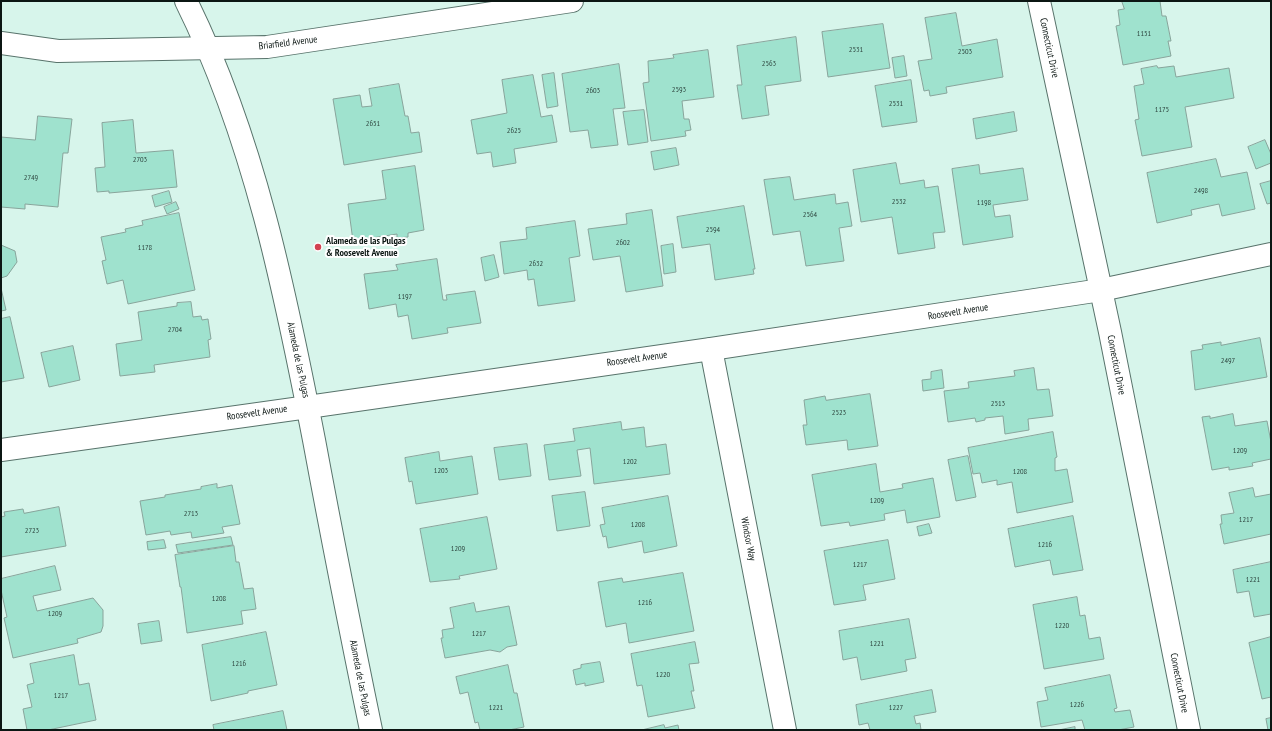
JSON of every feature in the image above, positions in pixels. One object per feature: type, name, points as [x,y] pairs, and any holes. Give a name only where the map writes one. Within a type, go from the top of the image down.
[{"type":"street","name":"Alameda de las Pulgas","points":[[186,1],[209,48],[254,177],[281,282],[308,407],[370,730]]},
{"type":"street","name":"Briarfield Avenue","points":[[1,43],[58,51],[267,47],[572,1]]},
{"type":"street","name":"Connecticut Drive","points":[[1039,1],[1101,290],[1189,730]]},
{"type":"street","name":"Roosevelt Avenue","points":[[1,450],[711,349],[1101,290],[1271,254]]},
{"type":"street","name":"Windsor Way","points":[[711,349],[785,730]]},
{"type":"building","points":[[1122,1],[1160,1],[1162,16],[1166,16],[1171,41],[1168,41],[1171,56],[1123,65],[1116,26],[1120,25],[1118,10],[1124,9]]},
{"type":"building","points":[[956,13],[962,46],[997,39],[1003,77],[946,87],[947,93],[930,96],[929,90],[924,91],[918,61],[932,59],[925,18]]},
{"type":"building","points":[[883,24],[890,68],[828,77],[822,32]]},
{"type":"building","points":[[796,37],[801,81],[765,86],[769,115],[742,119],[737,85],[742,85],[737,46]]},
{"type":"building","points":[[708,50],[714,97],[682,101],[684,119],[689,119],[691,130],[685,131],[686,136],[651,141],[643,83],[649,82],[648,61],[674,58],[673,55]]},
{"type":"building","points":[[904,56],[907,76],[895,78],[892,58]]},
{"type":"building","points":[[619,64],[625,108],[613,109],[618,145],[591,148],[588,130],[570,132],[562,74]]},
{"type":"building","points":[[1157,66],[1158,68],[1174,66],[1176,77],[1229,68],[1234,98],[1185,107],[1192,147],[1142,156],[1135,120],[1139,119],[1134,86],[1144,84],[1141,69]]},
{"type":"building","points":[[554,73],[558,106],[547,108],[542,75]]},
{"type":"building","points":[[533,75],[541,117],[552,115],[557,142],[514,149],[516,163],[493,167],[491,152],[477,154],[471,120],[507,113],[502,80]]},
{"type":"building","points":[[911,80],[917,122],[882,127],[875,86]]},
{"type":"building","points":[[399,84],[405,116],[408,116],[411,133],[419,132],[422,152],[344,165],[333,99],[360,95],[362,107],[372,106],[369,89]]},
{"type":"building","points":[[644,110],[648,142],[628,145],[623,112]]},
{"type":"building","points":[[1014,112],[1017,131],[976,139],[973,119]]},
{"type":"building","points":[[38,116],[72,119],[68,153],[63,153],[58,207],[25,204],[25,209],[1,207],[1,137],[35,140]]},
{"type":"building","points":[[133,120],[136,153],[173,150],[177,187],[109,193],[109,191],[97,192],[95,168],[105,167],[102,123]]},
{"type":"building","points":[[1265,140],[1271,154],[1271,163],[1256,169],[1248,147]]},
{"type":"building","points":[[676,148],[679,165],[654,170],[651,152]]},
{"type":"building","points":[[1216,159],[1221,177],[1247,172],[1255,209],[1222,216],[1219,204],[1191,210],[1192,215],[1157,223],[1147,173]]},
{"type":"building","points":[[896,163],[900,184],[924,180],[925,188],[938,186],[945,232],[933,233],[935,248],[898,254],[892,217],[861,222],[853,170]]},
{"type":"building","points":[[979,165],[980,174],[1023,168],[1028,200],[993,205],[995,217],[1010,215],[1013,237],[963,245],[952,169]]},
{"type":"building","points":[[415,166],[424,230],[408,233],[408,237],[397,238],[397,234],[353,241],[348,204],[386,199],[382,171]]},
{"type":"building","points":[[790,177],[794,200],[835,194],[836,204],[848,202],[852,226],[839,228],[844,261],[806,266],[800,231],[773,235],[764,180]]},
{"type":"building","points":[[1271,181],[1271,203],[1267,204],[1260,184]]},
{"type":"building","points":[[169,191],[172,202],[155,207],[152,196]]},
{"type":"building","points":[[176,202],[179,209],[167,214],[164,207]]},
{"type":"building","points":[[744,206],[755,269],[753,269],[754,274],[715,280],[710,244],[682,248],[677,217]]},
{"type":"building","points":[[652,210],[663,286],[626,292],[620,256],[593,260],[588,229],[627,224],[626,214]]},
{"type":"building","points":[[179,213],[195,290],[128,304],[123,280],[107,284],[102,261],[106,260],[101,237],[126,232],[125,229],[143,225],[142,221]]},
{"type":"building","points":[[575,221],[580,256],[569,258],[575,301],[538,306],[534,279],[528,280],[527,270],[504,274],[500,242],[527,239],[526,228]]},
{"type":"building","points":[[673,244],[676,272],[664,274],[661,246]]},
{"type":"building","points":[[1,245],[15,251],[17,262],[7,276],[1,278]]},
{"type":"building","points":[[494,255],[499,277],[485,281],[481,258]]},
{"type":"building","points":[[437,259],[443,300],[447,300],[446,295],[475,291],[481,323],[447,328],[448,333],[412,339],[408,315],[398,317],[396,304],[369,309],[364,274],[398,270],[396,265]]},
{"type":"building","points":[[1,288],[6,310],[1,311]]},
{"type":"building","points":[[191,302],[193,317],[201,316],[202,320],[208,319],[211,339],[208,340],[210,357],[154,365],[155,372],[120,376],[116,344],[142,340],[138,312],[177,306],[177,303]]},
{"type":"building","points":[[10,317],[24,378],[1,382],[1,319]]},
{"type":"building","points":[[1260,338],[1267,377],[1195,390],[1191,351],[1203,349],[1202,345],[1221,342],[1221,345]]},
{"type":"building","points":[[73,346],[80,380],[49,387],[41,353]]},
{"type":"building","points":[[1034,368],[1037,390],[1049,389],[1053,416],[1028,419],[1029,430],[1005,434],[1003,416],[985,418],[985,420],[976,422],[975,418],[948,422],[944,391],[969,388],[968,382],[1015,376],[1014,371]]},
{"type":"building","points":[[942,370],[944,388],[923,391],[922,380],[931,379],[931,372]]},
{"type":"building","points":[[870,394],[878,446],[848,450],[847,440],[806,445],[803,425],[807,425],[804,400],[825,396],[826,400]]},
{"type":"building","points":[[1233,414],[1235,426],[1267,421],[1271,442],[1271,459],[1252,463],[1253,466],[1229,470],[1229,467],[1212,470],[1202,417],[1210,416],[1210,418]]},
{"type":"building","points":[[621,422],[622,430],[644,427],[646,447],[666,444],[670,474],[594,484],[590,448],[577,450],[581,476],[549,480],[544,445],[575,441],[573,429]]},
{"type":"building","points":[[1053,432],[1057,457],[1055,458],[1055,471],[1067,469],[1073,502],[1017,513],[1012,482],[997,485],[997,480],[982,483],[980,473],[973,474],[968,448]]},
{"type":"building","points":[[527,444],[531,476],[499,480],[494,448]]},
{"type":"building","points":[[439,452],[440,461],[472,456],[478,494],[416,504],[412,481],[409,482],[405,458]]},
{"type":"building","points":[[968,456],[976,497],[956,501],[948,460]]},
{"type":"building","points":[[876,464],[880,492],[903,488],[902,484],[933,478],[940,517],[907,523],[905,510],[884,514],[885,520],[850,526],[849,522],[821,526],[812,475]]},
{"type":"building","points":[[217,484],[217,488],[232,485],[240,524],[222,527],[224,533],[192,538],[191,532],[171,535],[170,531],[146,535],[140,501],[165,497],[165,495],[201,489],[201,487]]},
{"type":"building","points":[[1253,488],[1255,497],[1271,494],[1271,534],[1224,544],[1220,524],[1222,524],[1221,515],[1234,513],[1229,493]]},
{"type":"building","points":[[585,492],[590,526],[557,531],[552,496]]},
{"type":"building","points":[[668,496],[677,546],[644,553],[642,541],[608,548],[606,536],[603,537],[600,525],[605,524],[602,508]]},
{"type":"building","points":[[59,507],[66,546],[1,557],[1,517],[5,516],[4,512],[23,509],[24,513]]},
{"type":"building","points":[[1073,516],[1083,570],[1053,575],[1050,560],[1015,567],[1008,529]]},
{"type":"building","points":[[487,517],[497,569],[459,576],[460,579],[430,582],[420,529]]},
{"type":"building","points":[[929,524],[932,533],[919,536],[917,527]]},
{"type":"building","points":[[231,537],[233,545],[178,553],[176,545]]},
{"type":"building","points":[[164,540],[166,548],[148,550],[147,542]]},
{"type":"building","points":[[888,540],[895,579],[863,585],[866,600],[834,605],[824,551]]},
{"type":"building","points":[[234,546],[236,562],[239,562],[244,589],[253,588],[256,609],[241,611],[243,624],[187,633],[175,555]]},
{"type":"building","points":[[1271,562],[1271,614],[1254,617],[1249,591],[1237,593],[1233,570]]},
{"type":"building","points":[[55,566],[61,590],[33,596],[37,611],[93,598],[103,610],[103,626],[101,632],[77,639],[78,643],[13,658],[4,618],[7,617],[1,590],[1,579]]},
{"type":"building","points":[[683,573],[694,631],[629,643],[626,623],[606,627],[598,582],[622,578],[623,582]]},
{"type":"building","points":[[1077,597],[1080,616],[1085,615],[1089,639],[1100,637],[1104,659],[1044,669],[1033,605]]},
{"type":"building","points":[[474,603],[476,612],[509,606],[517,645],[507,647],[500,652],[490,650],[445,658],[441,638],[443,638],[442,630],[454,628],[450,608]]},
{"type":"building","points":[[909,619],[916,658],[905,660],[907,671],[861,680],[857,657],[843,660],[839,631]]},
{"type":"building","points":[[159,621],[162,641],[141,644],[138,624]]},
{"type":"building","points":[[266,632],[277,685],[211,701],[202,645]]},
{"type":"building","points":[[1271,637],[1271,697],[1262,699],[1249,643]]},
{"type":"building","points":[[695,642],[699,663],[689,664],[694,691],[691,691],[695,708],[648,717],[642,685],[637,686],[631,654]]},
{"type":"building","points":[[74,655],[79,685],[89,683],[96,720],[48,730],[27,730],[23,709],[32,707],[27,685],[34,683],[30,664]]},
{"type":"building","points":[[600,662],[604,682],[585,686],[585,683],[576,685],[573,670],[581,668],[581,665]]},
{"type":"building","points":[[508,665],[514,693],[517,693],[524,727],[509,730],[480,730],[478,722],[475,723],[468,692],[460,694],[456,677]]},
{"type":"building","points":[[1110,675],[1117,708],[1114,709],[1115,712],[1130,710],[1134,727],[1118,730],[1085,730],[1082,720],[1041,727],[1037,702],[1048,700],[1045,688]]},
{"type":"building","points":[[932,690],[936,712],[914,716],[916,724],[920,723],[921,730],[870,730],[868,723],[859,725],[856,705]]},
{"type":"building","points":[[283,711],[287,730],[214,730],[213,725]]},
{"type":"building","points":[[1271,718],[1271,730],[1268,730],[1266,719]]},
{"type":"building","points":[[664,725],[665,728],[678,725],[679,730],[642,730]]},
{"type":"building","points":[[1075,727],[1075,730],[1059,730]]},
{"type":"place","name":"Alameda de las Pulgas & Roosevelt Avenue","points":[[318,247]]}]
